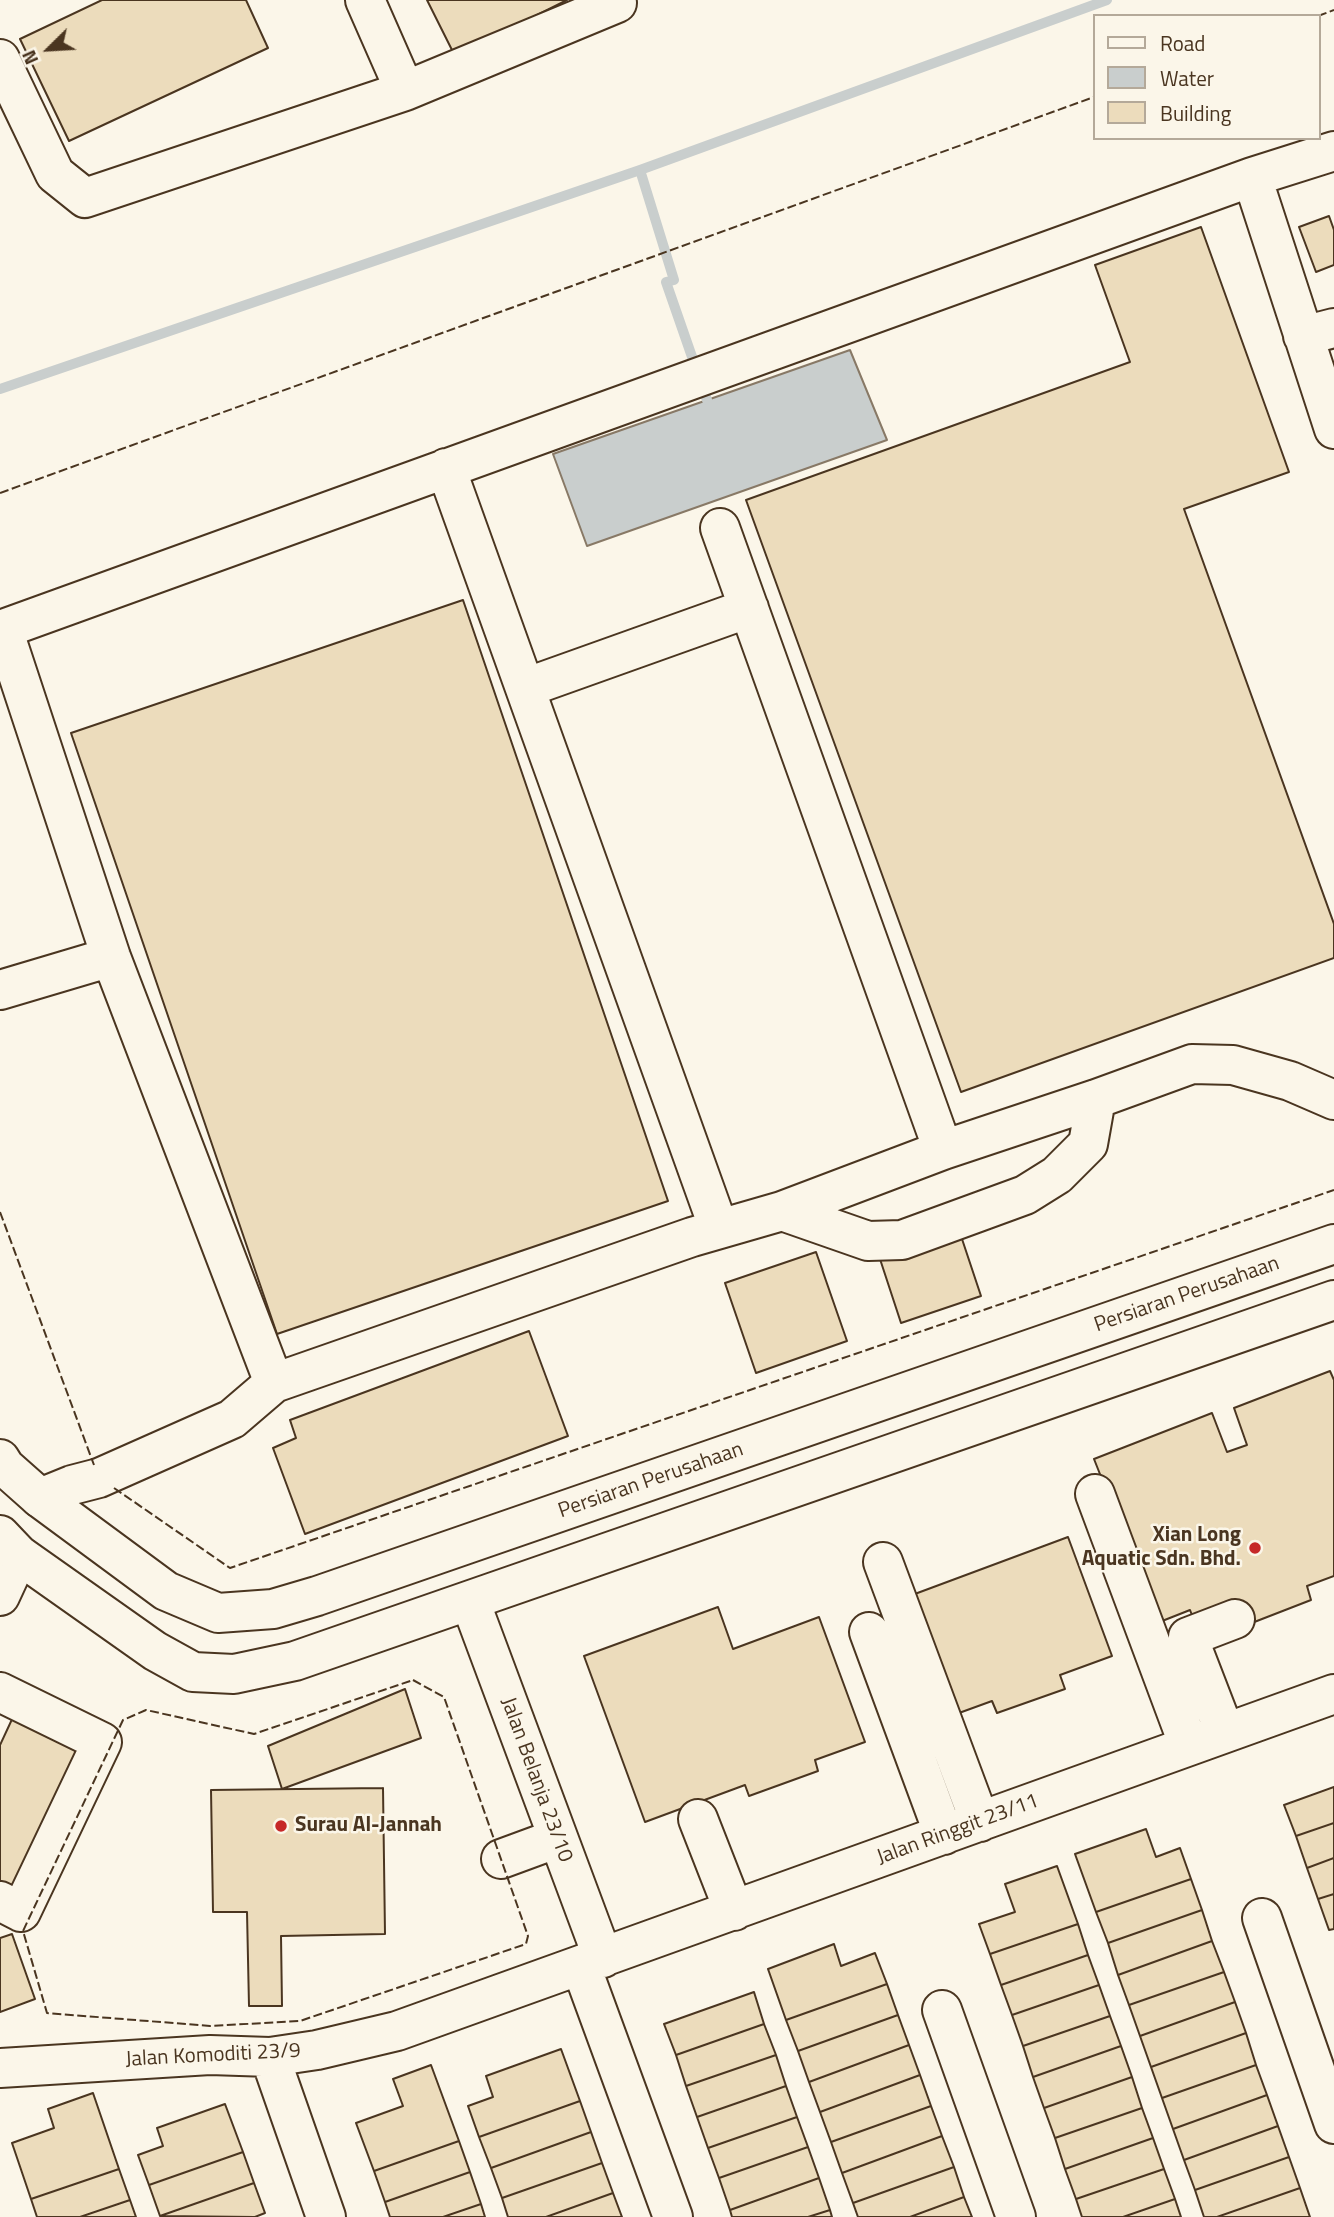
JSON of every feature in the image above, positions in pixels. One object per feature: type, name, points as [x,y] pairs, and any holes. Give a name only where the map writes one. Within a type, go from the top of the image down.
[{"type":"main road","points":[[365,0],[405,90]]},
{"type":"main road","points":[[0,59],[55,174],[85,198],[405,90],[617,3],[615,0]]},
{"type":"main road","points":[[274,1383],[111,957],[1,629],[1252,177],[1334,150]]},
{"type":"main road","points":[[1252,177],[1318,332],[1334,429]]},
{"type":"main road","points":[[446,468],[719,1229]]},
{"type":"main road","points":[[720,528],[943,1150]]},
{"type":"main road","points":[[524,688],[749,608]]},
{"type":"main road","points":[[0,990],[111,957]]},
{"type":"main road","points":[[40,1498],[99,1478],[232,1419],[274,1383],[719,1229],[782,1211],[943,1150],[1192,1064],[1233,1065],[1290,1082],[1334,1100]]},
{"type":"main road","points":[[782,1211],[867,1241],[902,1240],[1025,1195],[1057,1175],[1088,1144],[1096,1099]]},
{"type":"main road","name":"Persiaran Perusahaan","points":[[0,1459],[5,1467],[40,1498],[166,1591],[218,1613],[273,1609],[330,1592],[1334,1244]]},
{"type":"main road","points":[[0,1596],[9,1545],[155,1651],[192,1672],[234,1674],[295,1661],[1334,1300]]},
{"type":"main road","points":[[1095,1494],[1189,1746]]},
{"type":"main road","points":[[883,1562],[980,1822]]},
{"type":"main road","name":"Jalan Belanja 23/10","points":[[470,1601],[558,1838],[592,1962],[673,2217]]},
{"type":"main road","points":[[1224,1733],[1188,1637],[1235,1619]]},
{"type":"main road","points":[[869,1632],[944,1835]]},
{"type":"main road","points":[[0,1692],[102,1742],[21,1912],[0,1901]]},
{"type":"main road","name":"Jalan Ringgit 23/11","points":[[592,1962],[1334,1694]]},
{"type":"main road","points":[[698,1819],[734,1911]]},
{"type":"main road","points":[[501,1859],[558,1838]]},
{"type":"main road","points":[[1262,1917],[1334,2124]]},
{"type":"main road","name":"Jalan Komoditi 23/9","points":[[0,2068],[210,2055],[270,2057],[317,2050],[397,2031],[592,1962]]},
{"type":"main road","points":[[942,2010],[1016,2217]]},
{"type":"main road","points":[[270,2057],[326,2217]]},
{"type":"water","points":[[850,350],[887,440],[587,546],[553,454]]},
{"type":"building","points":[[102,0],[246,0],[268,48],[69,141],[20,39]]},
{"type":"building","points":[[427,0],[567,0],[455,56]]},
{"type":"building","points":[[1329,216],[1334,230],[1334,265],[1316,272],[1299,227]]},
{"type":"building","points":[[1201,227],[1289,472],[1184,509],[1334,924],[1334,958],[961,1092],[746,500],[1130,362],[1095,265]]},
{"type":"building","points":[[463,600],[668,1201],[277,1334],[71,733]]},
{"type":"building","points":[[959,1230],[981,1296],[901,1323],[879,1256]]},
{"type":"building","points":[[816,1252],[847,1341],[756,1373],[725,1283]]},
{"type":"building","points":[[529,1331],[568,1436],[305,1534],[273,1448],[296,1438],[290,1420]]},
{"type":"building","points":[[1330,1371],[1334,1380],[1334,1576],[1307,1586],[1311,1600],[1244,1626],[1197,1628],[1190,1610],[1152,1625],[1128,1545],[1094,1459],[1212,1413],[1227,1452],[1247,1445],[1234,1408]]},
{"type":"building","points":[[1068,1537],[1112,1656],[1060,1675],[1065,1689],[997,1713],[992,1701],[948,1717],[904,1598]]},
{"type":"building","points":[[718,1607],[733,1649],[819,1617],[865,1742],[815,1760],[818,1771],[749,1796],[745,1785],[645,1822],[584,1656]]},
{"type":"building","points":[[405,1689],[421,1738],[282,1789],[268,1746]]},
{"type":"building","points":[[14,1715],[87,1751],[16,1897],[0,1889],[0,1745]]},
{"type":"building","points":[[1334,1787],[1334,1823],[1296,1836],[1284,1805]]},
{"type":"building","points":[[383,1788],[385,1934],[281,1936],[282,2006],[249,2006],[247,1912],[213,1912],[211,1790]]},
{"type":"building","points":[[1334,1823],[1334,1858],[1307,1868],[1296,1836]]},
{"type":"building","points":[[1146,1829],[1156,1857],[1180,1848],[1191,1879],[1096,1912],[1075,1854]]},
{"type":"building","points":[[1334,1858],[1334,1894],[1318,1899],[1307,1868]]},
{"type":"building","points":[[1057,1866],[1078,1924],[990,1954],[979,1924],[1015,1912],[1005,1884]]},
{"type":"building","points":[[1191,1879],[1202,1910],[1108,1943],[1096,1912]]},
{"type":"building","points":[[1334,1894],[1334,1929],[1329,1930],[1318,1899]]},
{"type":"building","points":[[1202,1910],[1212,1941],[1118,1975],[1108,1943]]},
{"type":"building","points":[[1078,1924],[1088,1955],[1001,1985],[990,1954]]},
{"type":"building","points":[[12,1934],[35,1999],[0,2012],[0,1938]]},
{"type":"building","points":[[1212,1941],[1224,1972],[1129,2005],[1118,1975]]},
{"type":"building","points":[[834,1944],[841,1966],[875,1953],[887,1984],[786,2020],[768,1969]]},
{"type":"building","points":[[1088,1955],[1099,1985],[1012,2015],[1001,1985]]},
{"type":"building","points":[[1224,1972],[1235,2002],[1140,2036],[1129,2005]]},
{"type":"building","points":[[887,1984],[898,2015],[798,2051],[786,2020]]},
{"type":"building","points":[[1099,1985],[1110,2016],[1023,2046],[1012,2015]]},
{"type":"building","points":[[754,1992],[764,2024],[676,2055],[664,2024]]},
{"type":"building","points":[[1235,2002],[1246,2033],[1151,2067],[1140,2036]]},
{"type":"building","points":[[898,2015],[909,2045],[809,2082],[798,2051]]},
{"type":"building","points":[[1110,2016],[1121,2046],[1033,2077],[1023,2046]]},
{"type":"building","points":[[764,2024],[776,2055],[686,2086],[676,2055]]},
{"type":"building","points":[[1246,2033],[1256,2065],[1162,2098],[1151,2067]]},
{"type":"building","points":[[909,2045],[920,2075],[820,2112],[809,2082]]},
{"type":"building","points":[[1121,2046],[1132,2077],[1044,2108],[1033,2077]]},
{"type":"building","points":[[561,2049],[580,2101],[479,2137],[468,2106],[493,2097],[486,2076]]},
{"type":"building","points":[[776,2055],[786,2086],[697,2117],[686,2086]]},
{"type":"building","points":[[431,2065],[459,2141],[374,2171],[356,2123],[403,2106],[393,2079]]},
{"type":"building","points":[[1256,2065],[1267,2095],[1173,2129],[1162,2098]]},
{"type":"building","points":[[920,2075],[931,2106],[831,2142],[820,2112]]},
{"type":"building","points":[[1132,2077],[1142,2108],[1055,2138],[1044,2108]]},
{"type":"building","points":[[786,2086],[797,2117],[708,2148],[697,2117]]},
{"type":"building","points":[[93,2093],[119,2169],[31,2199],[12,2143],[54,2128],[48,2109]]},
{"type":"building","points":[[1267,2095],[1278,2126],[1184,2160],[1173,2129]]},
{"type":"building","points":[[580,2101],[591,2132],[491,2168],[479,2137]]},
{"type":"building","points":[[225,2104],[243,2152],[149,2185],[138,2155],[163,2146],[157,2128]]},
{"type":"building","points":[[931,2106],[942,2136],[842,2173],[831,2142]]},
{"type":"building","points":[[1142,2108],[1153,2138],[1065,2169],[1055,2138]]},
{"type":"building","points":[[797,2117],[808,2147],[719,2178],[708,2148]]},
{"type":"building","points":[[1278,2126],[1289,2157],[1195,2190],[1184,2160]]},
{"type":"building","points":[[591,2132],[602,2163],[502,2198],[491,2168]]},
{"type":"building","points":[[942,2136],[954,2167],[853,2203],[842,2173]]},
{"type":"building","points":[[1153,2138],[1164,2169],[1076,2199],[1065,2169]]},
{"type":"building","points":[[459,2141],[470,2172],[385,2202],[374,2171]]},
{"type":"building","points":[[808,2147],[819,2178],[730,2210],[719,2178]]},
{"type":"building","points":[[243,2152],[254,2183],[160,2216],[149,2185]]},
{"type":"building","points":[[1289,2157],[1300,2188],[1217,2217],[1204,2217],[1195,2190]]},
{"type":"building","points":[[602,2163],[613,2193],[546,2217],[508,2217],[502,2198]]},
{"type":"building","points":[[954,2167],[964,2197],[910,2217],[858,2217],[853,2203]]},
{"type":"building","points":[[119,2169],[130,2200],[80,2217],[37,2217],[31,2199]]},
{"type":"building","points":[[1164,2169],[1175,2199],[1123,2217],[1082,2217],[1076,2199]]},
{"type":"building","points":[[470,2172],[481,2204],[443,2217],[390,2217],[385,2202]]},
{"type":"building","points":[[819,2178],[830,2210],[808,2217],[732,2217],[730,2210]]},
{"type":"building","points":[[254,2183],[265,2213],[255,2217],[160,2216]]},
{"type":"building","points":[[1300,2188],[1310,2217],[1217,2217]]},
{"type":"building","points":[[613,2193],[622,2217],[546,2217]]},
{"type":"building","points":[[964,2197],[972,2217],[910,2217]]},
{"type":"building","points":[[1175,2199],[1181,2217],[1123,2217]]},
{"type":"building","points":[[130,2200],[136,2217],[80,2217]]},
{"type":"building","points":[[481,2204],[485,2217],[443,2217]]},
{"type":"building","points":[[830,2210],[832,2217],[808,2217]]},
{"type":"waterway","points":[[0,389],[640,170],[1107,0]]},
{"type":"waterway","points":[[640,170],[674,280],[666,282],[707,400]]},
{"type":"fence","points":[[1320,15],[1334,10]]},
{"type":"fence","points":[[0,493],[1092,98]]},
{"type":"fence","points":[[114,1488],[230,1568],[1334,1190]]},
{"type":"fence","points":[[0,1212],[94,1465]]},
{"type":"fence","points":[[413,1680],[444,1697],[528,1936],[526,1944],[300,2021],[210,2026],[47,2013],[23,1931],[123,1720],[146,1710],[254,1734],[413,1680]]},
{"type":"place","name":"Xian Long Aquatic Sdn. Bhd.","points":[[1255,1548]]},
{"type":"place","name":"Surau Al-Jannah","points":[[281,1826]]}]
